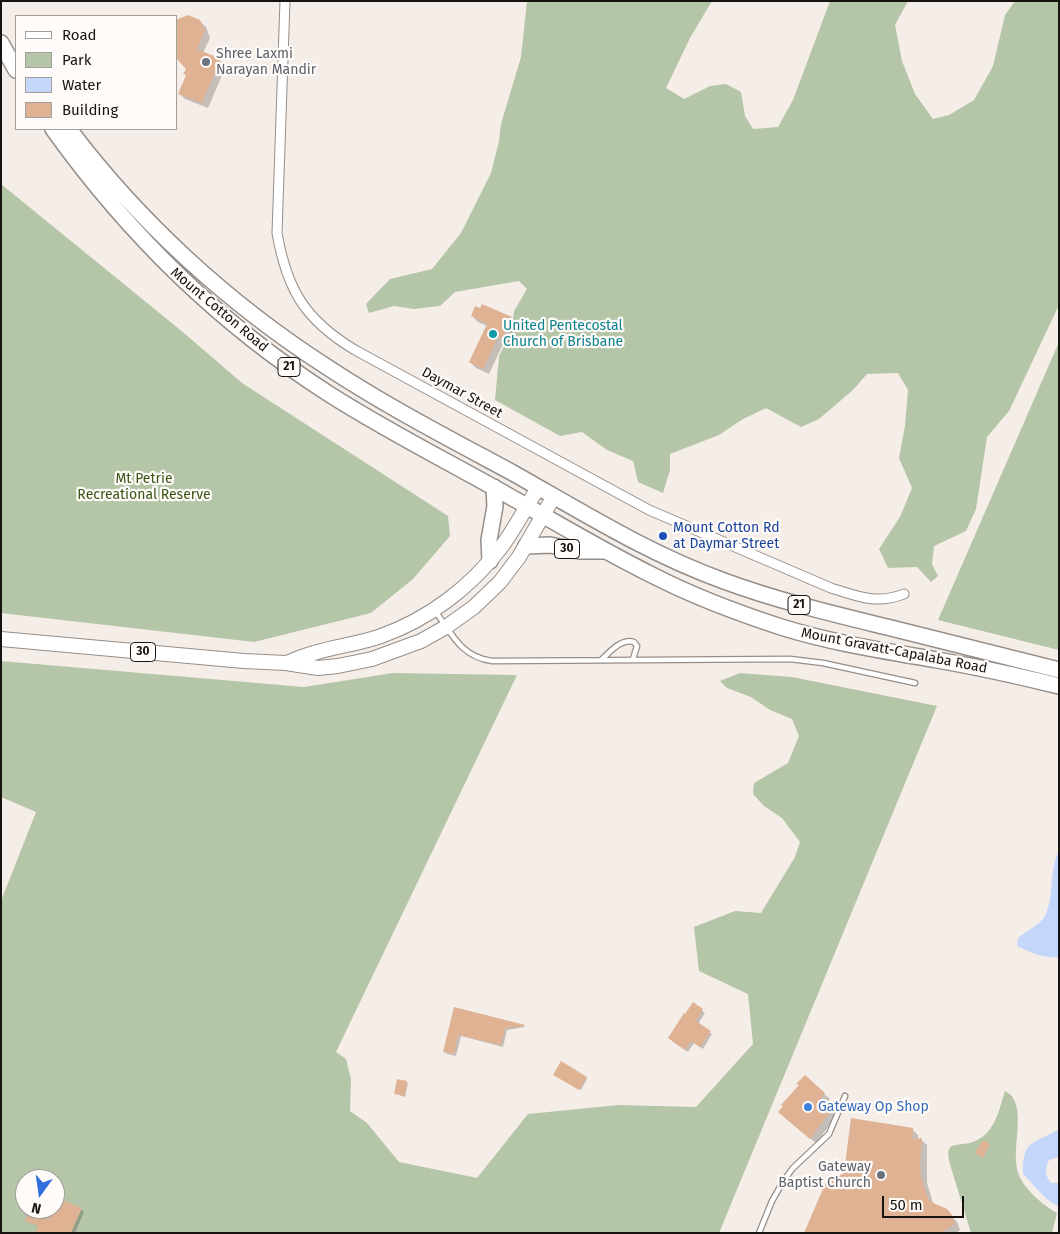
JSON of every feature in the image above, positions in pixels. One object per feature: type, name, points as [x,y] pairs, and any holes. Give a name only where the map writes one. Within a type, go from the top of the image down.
[{"type":"highway","points":[[1,32],[15,49]]},
{"type":"highway","points":[[1,43],[15,68]]},
{"type":"highway","name":"Mount Cotton Road","points":[[54,130],[130,227],[172,270],[278,360],[338,400],[394,433],[527,506]]},
{"type":"highway","name":"Mount Cotton Road","points":[[70,130],[123,194],[164,236],[217,284],[270,328],[352,383],[538,488]]},
{"type":"highway","points":[[490,561],[489,540],[495,510],[494,487]]},
{"type":"highway","name":"Mount Gravatt-Capalaba Road","points":[[538,488],[665,556],[747,589],[798,605],[1059,670]]},
{"type":"highway","name":"Mount Gravatt-Capalaba Road","points":[[527,506],[607,551],[681,589],[728,609],[785,628],[854,646],[1001,672],[1059,686]]},
{"type":"highway","name":"30","points":[[526,546],[550,546],[579,552],[607,551]]},
{"type":"main road","name":"30","points":[[286,663],[315,652],[380,637],[410,624],[434,610],[461,590],[490,561],[503,544],[538,488]]},
{"type":"main road","points":[[543,516],[554,496]]},
{"type":"main road","name":"30","points":[[1,639],[286,663],[318,668],[357,663],[406,648],[446,627],[488,594],[500,582],[526,546],[543,516]]},
{"type":"street","name":"Daymar Street","points":[[285,1],[277,233],[280,254],[288,278],[300,302],[318,324],[338,340],[355,350],[649,510],[831,588],[882,601],[904,594]]},
{"type":"lane","name":"Mount Gravatt-Capalaba Road","points":[[434,610],[468,654],[486,660],[501,662],[790,658],[837,665],[915,683]]},
{"type":"lane","points":[[601,660],[621,644],[628,641],[634,642],[637,646],[633,659]]},
{"type":"lane","points":[[759,1233],[772,1201],[784,1180],[793,1168],[829,1134],[845,1096]]},
{"type":"green space","points":[[527,1],[712,1],[690,38],[666,88],[684,99],[710,86],[726,84],[741,92],[745,116],[753,129],[778,127],[793,100],[830,1],[908,1],[895,25],[902,61],[915,94],[933,119],[949,115],[974,100],[993,66],[1005,15],[1015,1],[1059,1],[1059,305],[1009,411],[987,437],[976,509],[966,531],[934,546],[932,564],[938,576],[931,582],[917,567],[888,568],[879,549],[900,517],[912,488],[899,458],[905,426],[908,390],[898,373],[867,374],[853,390],[819,419],[801,427],[766,408],[743,419],[719,435],[670,454],[670,470],[663,493],[638,482],[633,461],[607,450],[582,432],[560,436],[495,400],[499,356],[511,333],[514,311],[527,289],[519,281],[455,292],[440,306],[414,309],[394,306],[369,313],[366,304],[390,279],[432,269],[461,233],[491,173],[501,124],[521,57]]},
{"type":"green space","name":"Mt Petrie Recreational Reserve","points":[[1,184],[184,333],[242,383],[448,516],[450,536],[413,579],[371,613],[254,642],[1,613]]},
{"type":"green space","points":[[1059,342],[1059,650],[938,620]]},
{"type":"green space","points":[[1,661],[304,687],[393,673],[517,675],[336,1052],[346,1059],[351,1079],[350,1111],[367,1123],[399,1162],[477,1178],[528,1114],[619,1105],[696,1107],[753,1044],[748,994],[699,971],[694,927],[735,911],[761,913],[795,857],[800,842],[782,818],[764,806],[753,794],[754,783],[788,763],[799,736],[792,719],[770,710],[751,697],[727,688],[720,681],[740,673],[792,677],[937,706],[719,1233],[1,1233],[1,901],[36,812],[1,797]]},
{"type":"green space","points":[[1005,1091],[1012,1096],[1018,1115],[1016,1156],[1019,1175],[1025,1186],[1035,1197],[1057,1213],[1052,1233],[971,1233],[948,1152],[950,1147],[973,1142],[986,1133],[995,1121]]},
{"type":"water","points":[[1059,850],[1059,957],[1048,957],[1017,946],[1018,938],[1045,916],[1050,901],[1054,866]]},
{"type":"water","points":[[1059,1129],[1059,1157],[1049,1160],[1046,1172],[1051,1183],[1059,1183],[1059,1206],[1044,1197],[1023,1174],[1023,1163],[1027,1149],[1031,1144]]},
{"type":"building","name":"Shree Laxmi Narayan Mandir","points":[[188,15],[200,20],[205,31],[197,49],[221,59],[202,103],[178,94],[186,75],[183,74],[186,69],[178,60],[178,19]]},
{"type":"building","name":"United Pentecostal Church of Brisbane","points":[[482,304],[512,317],[502,339],[498,337],[483,369],[469,362],[487,324],[471,316],[475,306],[480,308]]},
{"type":"building","points":[[693,1002],[703,1009],[696,1021],[711,1031],[700,1047],[691,1041],[685,1050],[668,1038]]},
{"type":"building","points":[[454,1007],[525,1025],[505,1028],[501,1045],[458,1035],[454,1054],[443,1052]]},
{"type":"building","points":[[561,1061],[587,1077],[579,1090],[553,1075]]},
{"type":"building","name":"Gateway Op Shop","points":[[805,1075],[825,1093],[821,1098],[833,1108],[810,1139],[778,1112],[783,1106],[781,1105],[799,1085],[796,1084]]},
{"type":"building","points":[[397,1079],[407,1081],[405,1096],[394,1094]]},
{"type":"building","name":"Gateway Baptist Church","points":[[851,1118],[913,1128],[913,1139],[922,1138],[920,1165],[927,1196],[931,1202],[947,1209],[952,1215],[955,1224],[941,1233],[804,1233],[828,1177],[834,1179],[844,1173]]},
{"type":"building","points":[[983,1140],[990,1144],[983,1158],[975,1153]]},
{"type":"building","points":[[65,1201],[82,1208],[71,1233],[35,1233],[38,1226],[25,1221],[26,1219],[65,1219]]},
{"type":"place","name":"Shree Laxmi Narayan Mandir","points":[[206,62]]},
{"type":"place","name":"United Pentecostal Church of Brisbane","points":[[493,334]]},
{"type":"place","name":"Mount Cotton Rd at Daymar Street","points":[[663,536]]},
{"type":"place","name":"Gateway Op Shop","points":[[808,1107]]},
{"type":"place","name":"Gateway Baptist Church","points":[[881,1175]]}]
